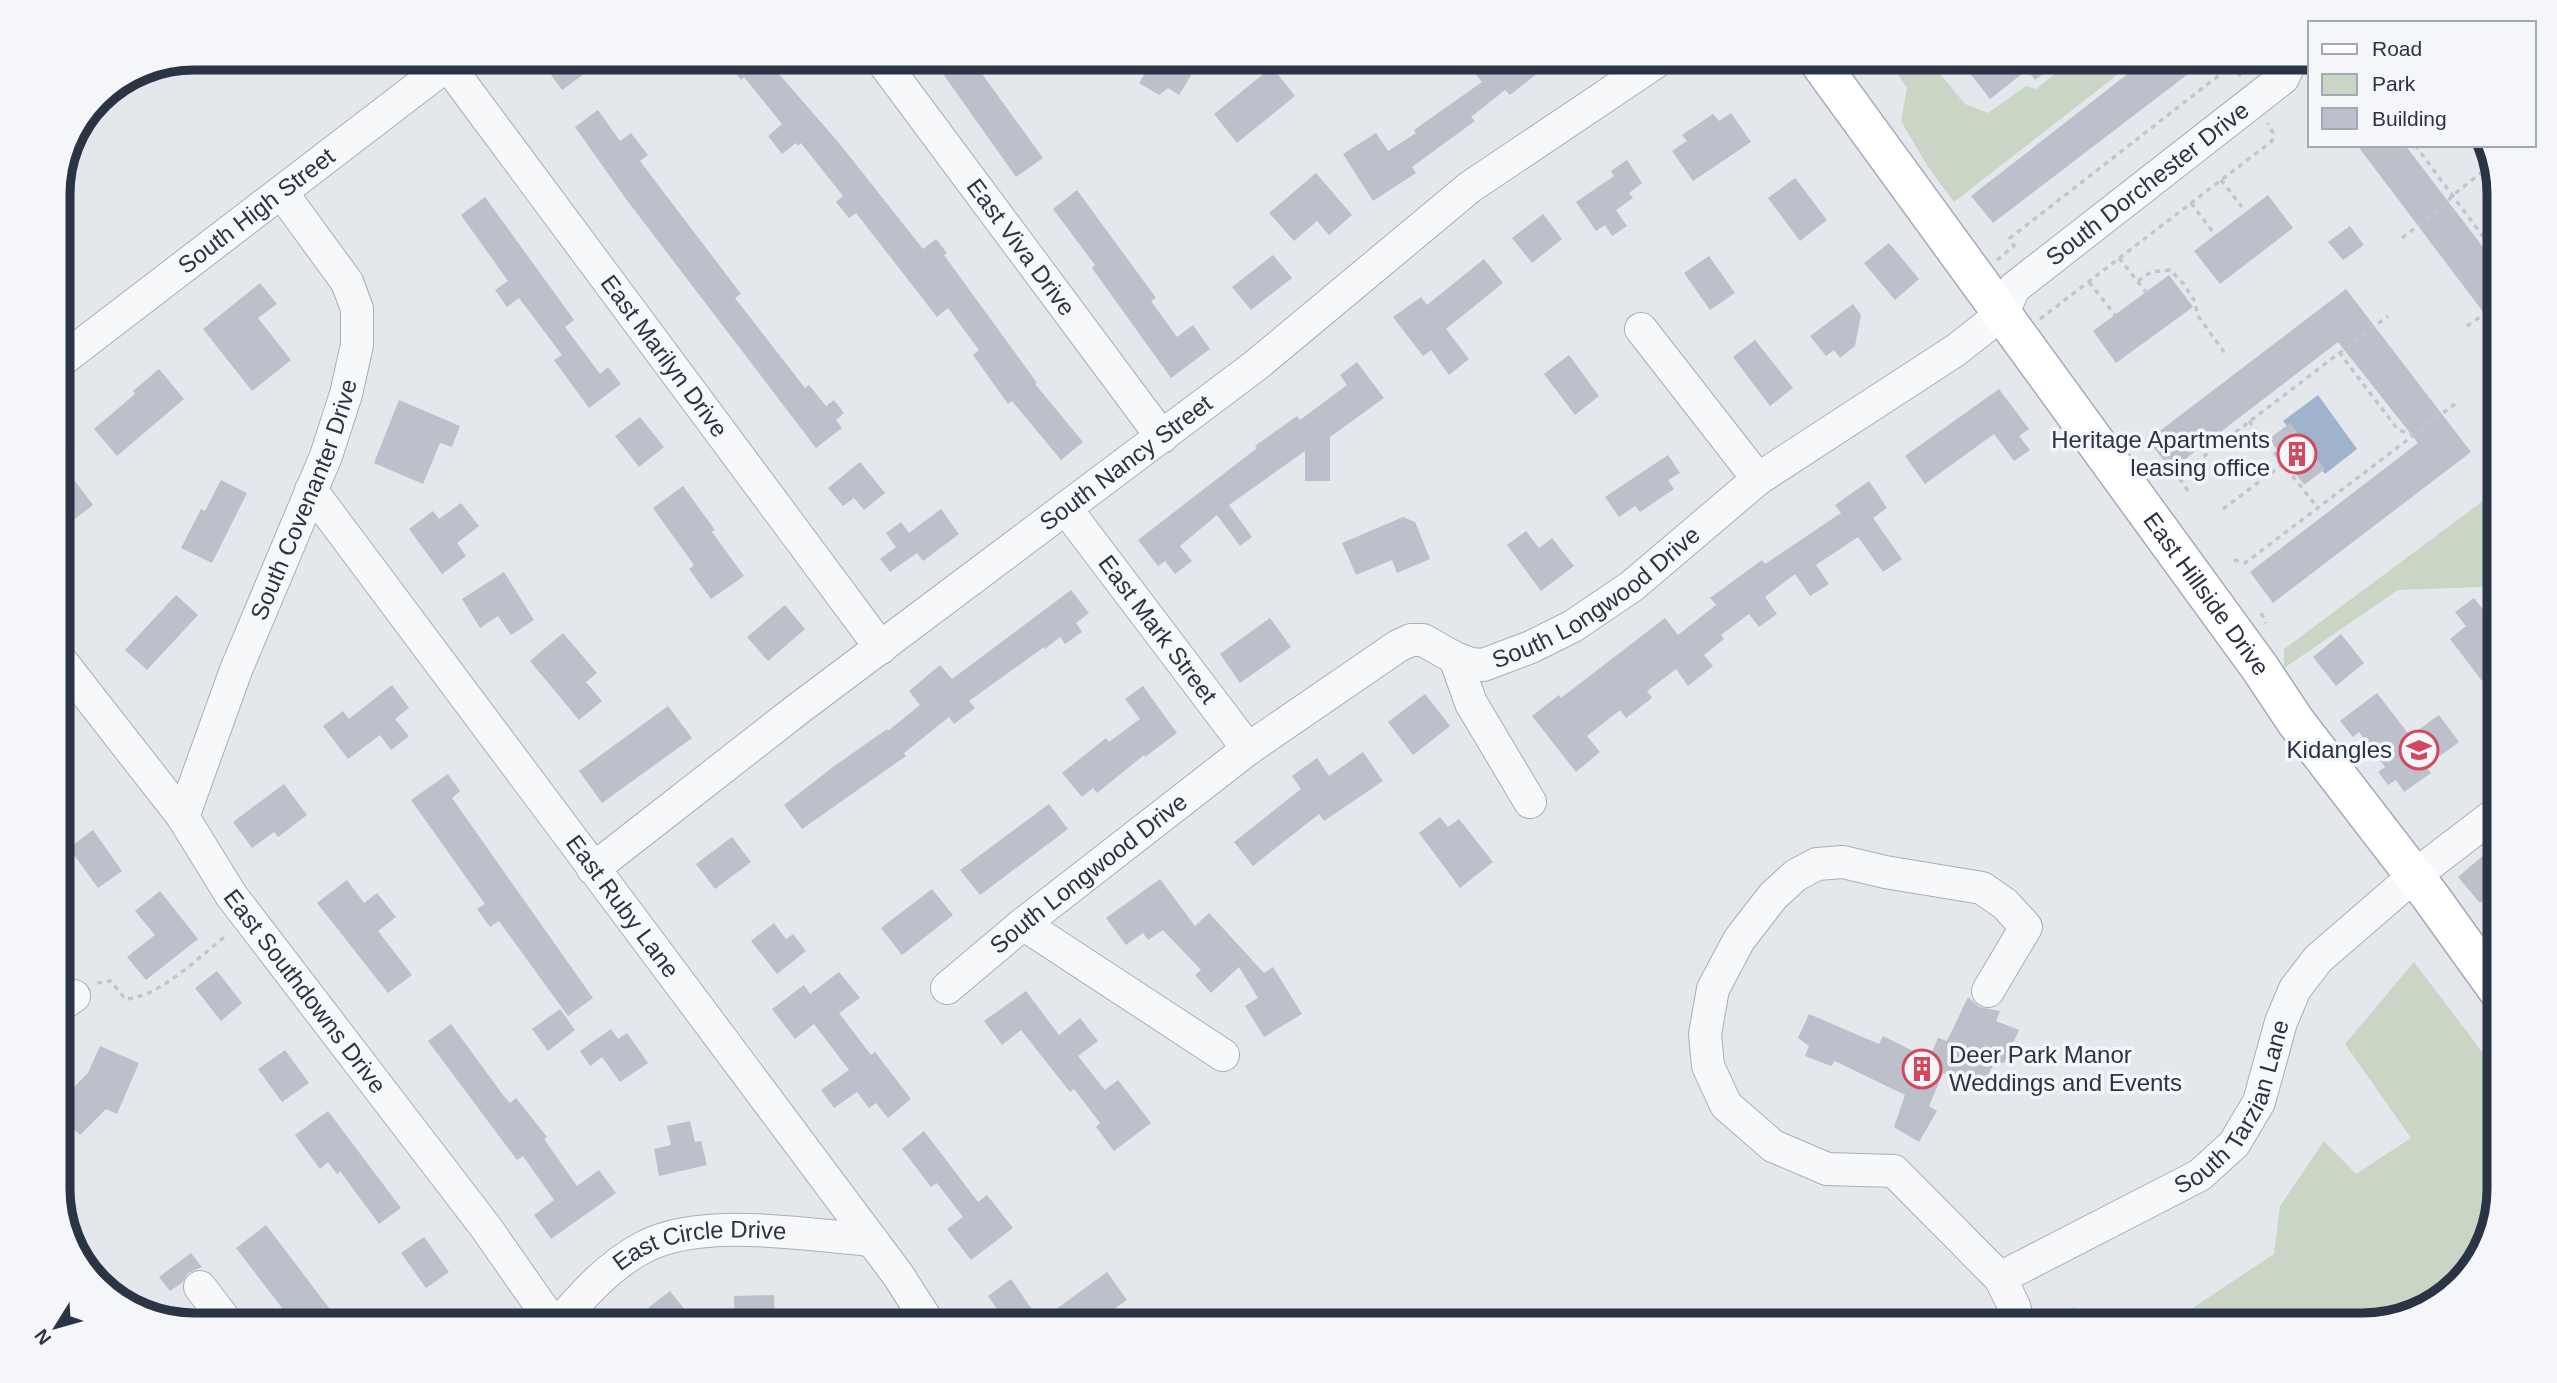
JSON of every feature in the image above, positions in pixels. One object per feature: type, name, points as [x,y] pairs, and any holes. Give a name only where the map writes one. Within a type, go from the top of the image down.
[{"type":"main road","name":"East Hillside Drive","points":[[1825,70],[2017,319],[2296,722],[2487,976]]},
{"type":"street","name":"South High Street","points":[[70,354],[282,193],[433,70]]},
{"type":"street","name":"East Marilyn Drive","points":[[445,70],[881,648]]},
{"type":"street","name":"East Viva Drive","points":[[889,70],[1162,436]]},
{"type":"street","name":"South Nancy Street","points":[[593,869],[1300,331],[1470,187],[1643,70]]},
{"type":"street","name":"South Dorchester Drive","points":[[2017,319],[2014,288],[2249,90],[2283,78],[2287,70]]},
{"type":"street","name":"South Covenanter Drive","points":[[183,817],[236,670],[327,456],[346,394],[357,345],[357,309],[347,282],[282,193]]},
{"type":"street","name":"South Longwood Drive","points":[[947,988],[1023,924],[1248,749],[1406,642],[1423,640],[1455,659],[1483,665],[1531,647],[1573,626],[1632,586],[1758,479],[1956,350],[2017,319]]},
{"type":"street","points":[[1641,329],[1758,479]]},
{"type":"street","name":"East Ruby Lane","points":[[311,491],[911,1292],[923,1313]]},
{"type":"street","name":"East Mark Street","points":[[1067,510],[1248,749]]},
{"type":"street","points":[[1455,659],[1471,703],[1530,802]]},
{"type":"street","name":"East Southdowns Drive","points":[[70,672],[183,817],[249,919],[487,1229],[546,1313]]},
{"type":"street","name":"South Tarzian Lane","points":[[2000,1278],[2200,1175],[2234,1144],[2259,1102],[2281,1022],[2295,989],[2318,959],[2360,909],[2414,876],[2487,820]]},
{"type":"street","points":[[1988,991],[2026,927],[2005,904],[1982,888],[1885,872],[1843,862],[1817,864],[1796,875],[1773,896],[1739,940],[1713,989],[1705,1034],[1708,1066],[1726,1105],[1773,1146],[1827,1169],[1894,1171],[2000,1278],[2016,1313]]},
{"type":"street","points":[[1023,924],[1223,1055]]},
{"type":"street","name":"East Circle Drive","points":[[566,1313],[609,1270],[645,1246],[667,1238],[734,1230],[872,1240]]},
{"type":"street","points":[[201,1287],[220,1313]]},
{"type":"path","points":[[1988,267],[2014,246],[2010,238],[2226,70]]},
{"type":"path","points":[[2017,319],[2089,282],[2272,141],[2273,133],[2249,90],[2234,70]]},
{"type":"path","points":[[2416,147],[2487,242]]},
{"type":"path","points":[[2402,238],[2445,205],[2485,169]]},
{"type":"path","points":[[2221,180],[2242,207]]},
{"type":"path","points":[[2191,203],[2213,231]]},
{"type":"path","points":[[2119,258],[2146,292]]},
{"type":"path","points":[[2138,281],[2151,272],[2170,270],[2183,283],[2194,300],[2198,316],[2224,352]]},
{"type":"path","points":[[2089,282],[2115,315]]},
{"type":"path","points":[[2467,326],[2487,312]]},
{"type":"path","points":[[2188,491],[2178,476],[2388,316]]},
{"type":"path","points":[[2339,352],[2398,430],[2412,434]]},
{"type":"path","points":[[2234,560],[2245,563],[2455,404]]},
{"type":"path","points":[[2249,421],[2317,507]]},
{"type":"path","points":[[2223,509],[2283,464]]},
{"type":"path","points":[[70,1000],[99,982],[111,981],[125,999],[136,999],[155,991],[249,919]]},
{"type":"green space","points":[[1895,70],[1937,70],[1965,104],[1988,113],[2026,86],[2036,89],[2060,70],[2124,70],[1954,202],[1928,167],[1901,121],[1907,88]]},
{"type":"green space","points":[[2487,498],[2487,586],[2398,590],[2284,668],[2284,649]]},
{"type":"green space","points":[[2414,962],[2487,1058],[2486,1205],[2480,1229],[2466,1258],[2445,1282],[2432,1292],[2387,1311],[2185,1313],[2274,1254],[2280,1206],[2324,1141],[2356,1174],[2411,1138],[2345,1044]]},
{"type":"green space","points":[[2072,1307],[2091,1313],[2070,1313]]},
{"type":"water","points":[[2318,395],[2357,449],[2325,474],[2283,421]]},
{"type":"building","points":[[548,70],[590,70],[562,90]]},
{"type":"building","points":[[733,70],[775,70],[839,143],[923,249],[936,239],[947,253],[944,255],[1037,383],[1035,384],[1083,442],[1061,460],[1012,401],[1008,404],[973,355],[979,350],[948,308],[937,317],[856,213],[849,218],[836,202],[843,196],[801,143],[798,146],[796,143],[782,154],[768,136],[782,124],[744,77],[741,80]]},
{"type":"building","points":[[940,70],[979,70],[1043,158],[1016,177]]},
{"type":"building","points":[[1136,70],[1194,70],[1179,95],[1168,88],[1159,95],[1139,83],[1144,75]]},
{"type":"building","points":[[1268,70],[1274,70],[1295,96],[1237,143],[1214,114]]},
{"type":"building","points":[[1472,70],[1542,70],[1510,95],[1505,90],[1471,117],[1475,121],[1412,167],[1416,173],[1373,201],[1343,154],[1376,133],[1388,151],[1482,82]]},
{"type":"building","points":[[1967,70],[2027,70],[1990,99]]},
{"type":"building","points":[[2027,70],[2048,70],[2035,80]]},
{"type":"building","points":[[2133,70],[2193,70],[1993,223],[1971,196]]},
{"type":"building","points":[[598,110],[620,141],[631,133],[648,155],[640,161],[741,294],[735,298],[805,388],[809,385],[826,406],[834,400],[844,413],[836,420],[842,428],[816,448],[626,199],[575,127]]},
{"type":"building","points":[[1731,113],[1751,142],[1693,181],[1672,151],[1687,141],[1682,135],[1713,114],[1719,121]]},
{"type":"building","points":[[2359,147],[2407,147],[2487,252],[2487,317]]},
{"type":"building","points":[[1627,160],[1642,183],[1629,193],[1633,198],[1616,210],[1627,226],[1612,236],[1605,225],[1596,231],[1576,202],[1614,176],[1611,171]]},
{"type":"building","points":[[1316,173],[1352,215],[1329,235],[1317,221],[1294,241],[1269,213]]},
{"type":"building","points":[[1795,178],[1827,220],[1800,241],[1768,198]]},
{"type":"building","points":[[1077,190],[1156,298],[1151,301],[1177,337],[1193,325],[1210,349],[1171,378],[1092,268],[1095,265],[1053,209]]},
{"type":"building","points":[[2268,195],[2293,228],[2220,284],[2194,251]]},
{"type":"building","points":[[485,197],[574,320],[565,327],[600,374],[608,367],[621,384],[589,408],[554,360],[562,355],[519,298],[507,307],[495,290],[508,281],[461,215]]},
{"type":"building","points":[[1543,214],[1562,239],[1532,263],[1512,238]]},
{"type":"building","points":[[2350,226],[2364,245],[2343,260],[2328,242]]},
{"type":"building","points":[[1889,243],[1919,279],[1895,300],[1864,263]]},
{"type":"building","points":[[1273,255],[1292,278],[1251,310],[1232,287]]},
{"type":"building","points":[[1709,256],[1735,293],[1710,310],[1684,273]]},
{"type":"building","points":[[1484,259],[1503,283],[1446,329],[1469,359],[1449,375],[1431,350],[1423,356],[1393,317],[1421,297],[1427,305]]},
{"type":"building","points":[[2169,275],[2193,307],[2116,363],[2093,331]]},
{"type":"building","points":[[260,283],[277,304],[258,318],[291,360],[252,391],[203,329]]},
{"type":"building","points":[[2346,289],[2471,452],[2273,603],[2250,572],[2418,443],[2338,342],[2171,470],[2148,440]]},
{"type":"building","points":[[1853,304],[1861,315],[1855,346],[1840,358],[1834,350],[1826,356],[1810,336]]},
{"type":"building","points":[[1755,340],[1793,388],[1770,406],[1733,357]]},
{"type":"building","points":[[1569,355],[1599,396],[1575,415],[1544,374]]},
{"type":"building","points":[[1357,362],[1384,398],[1330,437],[1330,481],[1305,481],[1305,451],[1229,505],[1252,537],[1240,546],[1217,515],[1180,546],[1192,561],[1175,574],[1165,561],[1158,566],[1138,540],[1257,448],[1255,446],[1297,416],[1300,420],[1347,385],[1340,375]]},
{"type":"building","points":[[159,369],[184,399],[117,456],[94,429]]},
{"type":"building","points":[[1999,389],[2029,429],[2019,436],[2030,450],[2014,461],[1994,434],[1925,484],[1905,456]]},
{"type":"building","points":[[399,400],[460,426],[452,447],[440,443],[423,484],[374,463]]},
{"type":"building","points":[[640,417],[664,447],[639,467],[615,436]]},
{"type":"building","name":"Heritage Apartments leasing office","points":[[2290,423],[2325,469],[2304,485],[2269,439]]},
{"type":"building","points":[[1668,455],[1680,473],[1668,480],[1674,489],[1640,512],[1635,506],[1619,517],[1605,497]]},
{"type":"building","points":[[860,462],[885,493],[864,510],[854,498],[843,506],[828,488]]},
{"type":"building","points":[[70,475],[93,505],[70,523]]},
{"type":"building","points":[[221,480],[247,493],[212,563],[181,548],[201,509],[205,511]]},
{"type":"building","points":[[1869,481],[1887,508],[1873,518],[1902,559],[1883,572],[1858,537],[1816,565],[1829,584],[1810,596],[1795,574],[1765,597],[1777,614],[1759,627],[1749,614],[1721,635],[1724,639],[1704,655],[1713,666],[1688,686],[1676,669],[1647,691],[1652,698],[1626,718],[1620,710],[1587,736],[1600,752],[1576,772],[1532,716],[1559,695],[1561,698],[1665,618],[1678,635],[1716,605],[1710,598],[1762,560],[1765,564],[1841,513],[1835,505]]},
{"type":"building","points":[[683,486],[744,576],[711,599],[689,569],[694,565],[653,508]]},
{"type":"building","points":[[461,503],[479,526],[457,543],[466,556],[442,574],[409,529],[433,511],[439,519]]},
{"type":"building","points":[[941,509],[959,534],[923,561],[917,553],[890,572],[880,559],[896,547],[886,533],[901,522],[909,533]]},
{"type":"building","points":[[1403,517],[1415,522],[1430,559],[1397,573],[1392,560],[1356,575],[1342,543]]},
{"type":"building","points":[[1526,531],[1539,548],[1552,538],[1574,566],[1541,591],[1507,545]]},
{"type":"building","points":[[504,572],[534,620],[511,635],[498,616],[480,628],[462,599]]},
{"type":"building","points":[[1071,590],[1089,613],[1076,623],[1082,632],[1065,644],[1060,637],[1045,649],[1044,647],[969,701],[975,708],[954,724],[949,717],[904,753],[906,756],[802,829],[784,805],[920,705],[909,691],[940,665],[952,679]]},
{"type":"building","points":[[176,595],[198,615],[147,670],[125,650]]},
{"type":"building","points":[[2474,598],[2487,615],[2487,677],[2482,681],[2450,639],[2466,626],[2455,612]]},
{"type":"building","points":[[785,605],[805,629],[768,661],[747,637]]},
{"type":"building","points":[[1270,618],[1291,647],[1240,683],[1220,654]]},
{"type":"building","points":[[563,633],[597,673],[586,682],[602,701],[579,720],[530,661]]},
{"type":"building","points":[[2341,634],[2364,663],[2336,686],[2313,657]]},
{"type":"building","points":[[392,685],[409,708],[395,719],[409,736],[391,750],[380,735],[348,759],[323,726],[343,711],[349,719]]},
{"type":"building","points":[[1143,686],[1177,733],[1145,757],[1144,755],[1097,793],[1093,788],[1082,797],[1062,773],[1106,738],[1109,742],[1140,719],[1125,699]]},
{"type":"building","points":[[2377,693],[2410,736],[2439,715],[2459,742],[2426,766],[2431,773],[2404,792],[2396,780],[2388,785],[2378,772],[2385,767],[2359,732],[2353,737],[2340,721]]},
{"type":"building","points":[[1425,694],[1450,726],[1413,755],[1388,722]]},
{"type":"building","points":[[668,706],[692,738],[602,803],[579,771]]},
{"type":"building","points":[[1363,752],[1383,781],[1324,821],[1319,814],[1253,866],[1234,842],[1301,789],[1292,776],[1317,758],[1329,776]]},
{"type":"building","points":[[448,774],[460,791],[452,798],[593,998],[568,1016],[499,921],[490,927],[477,909],[485,904],[411,800]]},
{"type":"building","points":[[284,784],[307,815],[278,837],[274,832],[252,848],[233,822]]},
{"type":"building","points":[[1049,804],[1068,829],[980,895],[960,870]]},
{"type":"building","points":[[1440,817],[1448,827],[1459,819],[1493,862],[1460,888],[1419,833]]},
{"type":"building","points":[[93,830],[122,871],[98,888],[70,847]]},
{"type":"building","points":[[732,837],[751,862],[715,889],[696,864]]},
{"type":"building","points":[[2487,852],[2487,897],[2480,903],[2458,877]]},
{"type":"building","points":[[1160,879],[1195,926],[1209,913],[1264,973],[1273,967],[1302,1014],[1264,1037],[1245,1006],[1258,998],[1239,967],[1211,993],[1195,975],[1201,970],[1163,930],[1148,940],[1143,933],[1126,945],[1106,918]]},
{"type":"building","points":[[347,880],[364,903],[377,893],[396,917],[378,931],[412,975],[388,993],[317,903]]},
{"type":"building","points":[[932,889],[953,915],[902,955],[881,928]]},
{"type":"building","points":[[160,891],[198,939],[146,980],[127,957],[155,935],[135,911]]},
{"type":"building","points":[[774,923],[786,939],[793,934],[806,951],[777,974],[751,941]]},
{"type":"building","points":[[217,971],[242,1003],[221,1021],[195,988]]},
{"type":"building","points":[[839,972],[860,998],[839,1013],[871,1055],[875,1052],[911,1099],[888,1118],[876,1103],[869,1108],[857,1092],[834,1108],[821,1090],[849,1070],[814,1024],[795,1039],[772,1009],[804,985],[810,994]]},
{"type":"building","points":[[1026,991],[1059,1035],[1080,1018],[1098,1041],[1078,1056],[1105,1090],[1118,1080],[1151,1123],[1114,1151],[1096,1127],[1100,1123],[1074,1089],[1070,1092],[1021,1030],[1002,1045],[984,1021]]},
{"type":"building","name":"Deer Park Manor Weddings and Events","points":[[1968,997],[1979,1007],[2000,1011],[1996,1021],[2019,1030],[2004,1063],[1995,1062],[1986,1079],[1979,1077],[1977,1086],[1943,1073],[1929,1106],[1937,1111],[1919,1142],[1894,1127],[1905,1095],[1835,1061],[1831,1066],[1805,1056],[1809,1046],[1798,1038],[1809,1014],[1879,1044],[1883,1036],[1929,1059],[1938,1038],[1947,1041]]},
{"type":"building","points":[[560,1009],[575,1030],[548,1051],[532,1029]]},
{"type":"building","points":[[451,1024],[503,1095],[510,1103],[516,1098],[547,1137],[544,1139],[577,1186],[599,1170],[616,1193],[551,1239],[534,1215],[554,1200],[523,1156],[517,1160],[428,1041]]},
{"type":"building","points":[[611,1029],[618,1039],[627,1033],[648,1063],[620,1082],[602,1057],[590,1066],[580,1051]]},
{"type":"building","points":[[100,1046],[139,1063],[117,1114],[106,1109],[80,1135],[70,1125],[70,1091],[88,1073]]},
{"type":"building","points":[[285,1050],[309,1083],[282,1102],[258,1069]]},
{"type":"building","points":[[328,1111],[401,1208],[379,1224],[340,1171],[337,1174],[328,1162],[320,1169],[295,1135]]},
{"type":"building","points":[[690,1121],[695,1142],[701,1141],[707,1165],[659,1176],[654,1149],[671,1145],[667,1126]]},
{"type":"building","points":[[924,1131],[978,1202],[987,1195],[1013,1228],[971,1260],[947,1229],[963,1217],[937,1183],[931,1187],[902,1149]]},
{"type":"building","points":[[266,1225],[333,1313],[286,1313],[236,1248]]},
{"type":"building","points":[[424,1237],[449,1272],[426,1288],[401,1253]]},
{"type":"building","points":[[191,1253],[202,1267],[188,1273],[183,1282],[170,1291],[159,1277]]},
{"type":"building","points":[[1107,1272],[1127,1300],[1108,1313],[1051,1313]]},
{"type":"building","points":[[1011,1279],[1034,1313],[1000,1313],[988,1296]]},
{"type":"building","points":[[670,1291],[687,1313],[652,1313],[648,1308]]},
{"type":"building","points":[[774,1295],[775,1313],[735,1313],[734,1296]]},
{"type":"place","name":"Heritage Apartments leasing office","points":[[2297,454]]},
{"type":"place","name":"Kidangles","points":[[2419,750]]},
{"type":"place","name":"Deer Park Manor Weddings and Events","points":[[1922,1069]]}]
